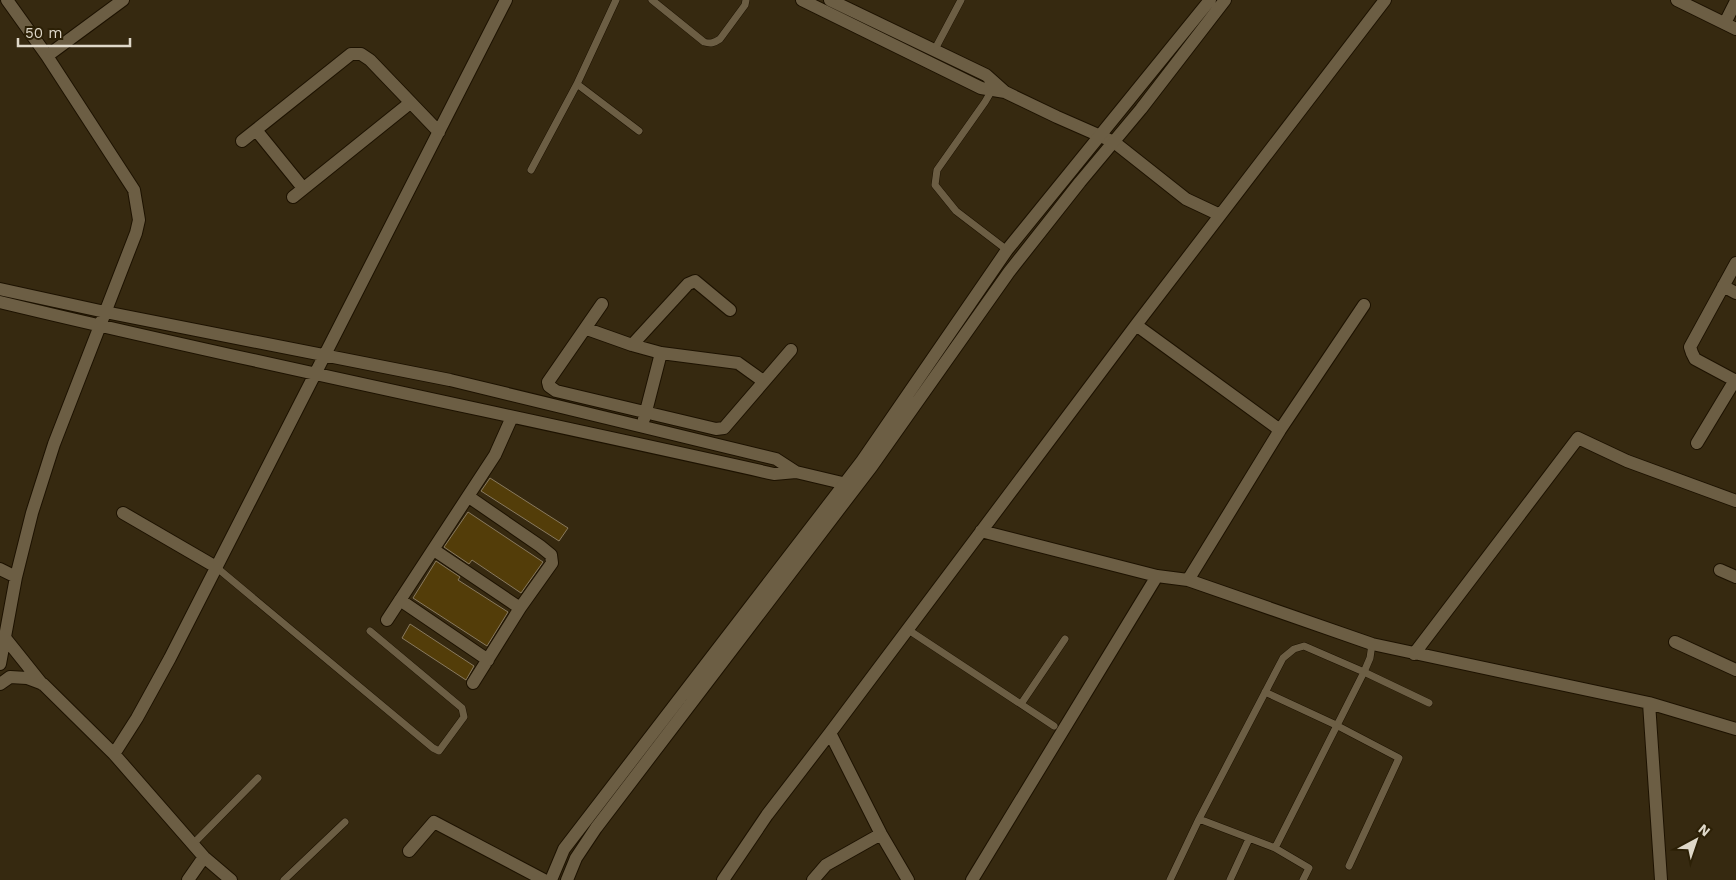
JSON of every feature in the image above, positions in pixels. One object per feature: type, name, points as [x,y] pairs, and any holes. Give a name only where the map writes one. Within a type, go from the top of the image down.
[{"type":"street","points":[[0,664],[16,577],[32,513],[54,444],[139,220],[134,190],[47,56],[7,0]]},
{"type":"street","points":[[47,56],[123,0]]},
{"type":"street","points":[[114,754],[137,718],[216,567],[506,0]]},
{"type":"street","points":[[802,0],[981,88],[998,91],[1114,142],[1186,199],[1220,215]]},
{"type":"street","points":[[830,0],[986,75],[998,91]]},
{"type":"street","points":[[550,880],[564,849],[585,820],[851,485],[862,461],[1007,250],[1210,0]]},
{"type":"street","points":[[567,880],[576,858],[596,828],[1009,272],[1141,109],[1224,0]]},
{"type":"street","points":[[723,880],[766,815],[830,734],[980,531],[1385,0]]},
{"type":"street","points":[[1677,0],[1730,26],[1736,1]]},
{"type":"street","points":[[242,141],[351,54],[361,54],[370,60],[439,132]]},
{"type":"street","points":[[293,197],[410,102]]},
{"type":"street","points":[[256,130],[303,188]]},
{"type":"street","points":[[1696,443],[1735,381],[1696,359],[1690,347],[1736,263]]},
{"type":"street","points":[[632,345],[688,284],[695,281],[730,310]]},
{"type":"street","points":[[1723,286],[1736,293]]},
{"type":"street","points":[[0,289],[105,312],[450,380],[776,459],[796,472]]},
{"type":"street","points":[[0,302],[314,374],[774,474],[796,472],[851,485]]},
{"type":"street","points":[[602,304],[587,329],[548,382],[549,386],[556,391],[716,429],[724,428],[791,350]]},
{"type":"street","points":[[1188,580],[1280,430],[1364,305]]},
{"type":"street","points":[[1136,325],[1280,430]]},
{"type":"street","points":[[587,329],[661,354],[738,363],[763,381]]},
{"type":"street","points":[[637,443],[661,354]]},
{"type":"street","points":[[387,620],[495,455],[512,417]]},
{"type":"street","points":[[1414,654],[1578,438],[1627,461],[1736,501]]},
{"type":"street","points":[[469,497],[540,546],[551,555],[552,563],[520,608],[473,683]]},
{"type":"street","points":[[123,513],[216,567]]},
{"type":"street","points":[[980,531],[1157,576],[1188,580],[1372,644],[1649,704],[1736,729]]},
{"type":"street","points":[[434,550],[520,608]]},
{"type":"street","points":[[0,569],[16,577]]},
{"type":"street","points":[[1720,570],[1736,577]]},
{"type":"street","points":[[972,880],[1157,576]]},
{"type":"street","points":[[400,600],[488,660]]},
{"type":"street","points":[[6,639],[43,684],[114,754],[204,857],[231,880]]},
{"type":"street","points":[[1675,642],[1736,670]]},
{"type":"street","points":[[0,684],[10,677],[27,678],[43,684]]},
{"type":"street","points":[[1649,704],[1661,880]]},
{"type":"street","points":[[830,734],[881,834],[908,880]]},
{"type":"street","points":[[409,852],[434,822],[544,880]]},
{"type":"street","points":[[818,878],[826,865],[881,834]]},
{"type":"street","points":[[188,880],[204,857]]},
{"type":"lane","points":[[531,170],[577,84],[616,0]]},
{"type":"lane","points":[[653,0],[704,42],[709,43],[720,39],[745,5],[746,0]]},
{"type":"lane","points":[[934,51],[961,0]]},
{"type":"lane","points":[[577,84],[639,131]]},
{"type":"lane","points":[[998,91],[985,102],[937,170],[935,185],[956,212],[1007,250]]},
{"type":"lane","points":[[216,567],[433,748],[439,751],[464,717],[462,708],[370,631]]},
{"type":"lane","points":[[907,629],[1054,726]]},
{"type":"lane","points":[[1021,704],[1065,639]]},
{"type":"lane","points":[[1275,848],[1364,672],[1370,658],[1372,644]]},
{"type":"lane","points":[[1170,880],[1199,819],[1283,658],[1294,650],[1304,646],[1429,703]]},
{"type":"lane","points":[[1265,692],[1336,725],[1399,758],[1349,866]]},
{"type":"lane","points":[[193,844],[258,778]]},
{"type":"lane","points":[[1199,819],[1275,848],[1309,868],[1303,880]]},
{"type":"lane","points":[[284,880],[346,822]]},
{"type":"lane","points":[[1230,880],[1249,839]]},
{"type":"building","points":[[490,478],[568,528],[559,541],[481,491]]},
{"type":"building","points":[[468,512],[543,562],[521,593],[472,560],[469,564],[444,547]]},
{"type":"building","points":[[436,561],[460,577],[458,580],[508,612],[487,646],[413,598]]},
{"type":"building","points":[[410,624],[474,666],[466,680],[402,638]]}]
